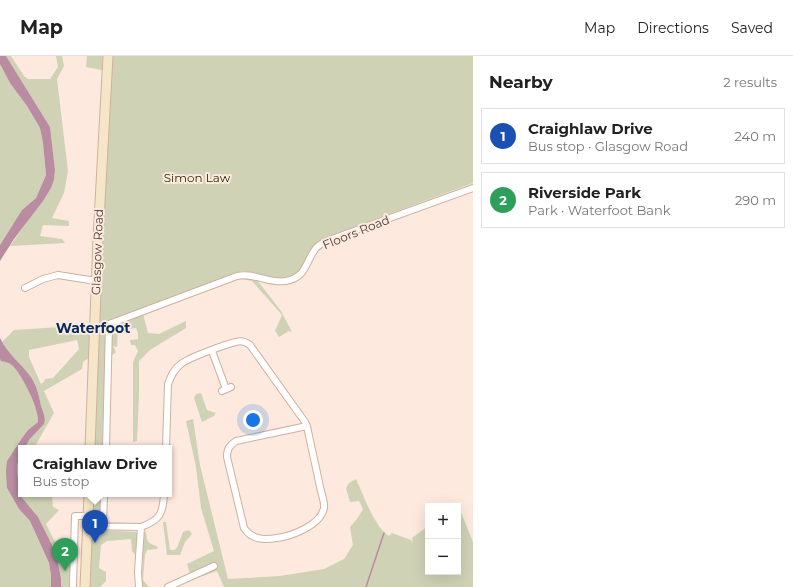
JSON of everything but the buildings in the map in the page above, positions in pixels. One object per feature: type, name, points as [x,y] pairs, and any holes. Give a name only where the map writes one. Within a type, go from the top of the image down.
[{"type":"main road","name":"Glasgow Road","points":[[90,445],[96,281],[108,56]]},
{"type":"main road","points":[[85,587],[89,497]]},
{"type":"street","name":"Floors Road","points":[[94,328],[109,324],[244,274],[276,281],[286,281],[296,277],[305,270],[315,250],[321,244],[329,240],[473,188]]},
{"type":"street","points":[[25,288],[43,279],[58,275],[96,281]]},
{"type":"street","points":[[106,445],[109,324]]},
{"type":"street","points":[[166,445],[167,390],[171,377],[177,367],[186,360],[236,341],[246,342],[250,345],[302,416],[307,426],[324,507],[322,515],[308,527],[294,534],[267,539],[253,538],[247,534],[244,528],[227,457],[228,449],[230,445],[236,441],[307,426]]},
{"type":"street","points":[[212,351],[226,389]]},
{"type":"street","points":[[103,525],[104,497]]},
{"type":"street","points":[[87,526],[103,525],[141,527],[157,519],[164,506],[164,497]]},
{"type":"street","points":[[73,585],[76,516],[88,516]]},
{"type":"street","points":[[139,587],[138,572],[141,527]]},
{"type":"street","points":[[168,587],[214,566]]},
{"type":"street","points":[[74,572],[86,573]]},
{"type":"green space","points":[[6,56],[11,56],[24,76],[28,79],[50,79],[58,67],[56,56],[62,56],[64,66],[57,79],[68,171],[64,193],[52,218],[69,221],[69,226],[43,225],[40,236],[62,239],[65,243],[10,246],[51,188],[55,170],[50,127]]},
{"type":"green space","points":[[87,56],[103,56],[102,70],[86,67]]},
{"type":"green space","name":"Simon Law","points":[[112,56],[473,56],[473,183],[324,238],[317,242],[301,270],[284,279],[277,279],[252,272],[242,271],[98,325]]},
{"type":"green space","points":[[0,64],[10,83],[27,106],[40,128],[46,175],[36,198],[22,210],[0,245]]},
{"type":"green space","points":[[255,278],[281,311],[292,332],[289,331],[279,337],[275,331],[282,315],[252,281],[241,279]]},
{"type":"green space","points":[[143,314],[148,333],[159,334],[186,321],[186,328],[150,350],[139,361],[137,441],[133,442],[133,362],[138,351],[135,345],[131,345],[130,340],[138,339],[138,333],[136,328],[118,331],[117,347],[113,346],[116,352],[111,356],[111,327]]},
{"type":"green space","points":[[90,325],[91,338],[89,358],[83,362],[82,369],[44,391],[54,413],[36,445],[26,445],[29,440],[44,424],[39,395],[32,378],[2,342],[14,330]],"holes":[[[77,340],[79,349],[53,378],[45,379],[41,384],[29,357],[29,350]]]},
{"type":"green space","points":[[106,330],[102,445],[93,445],[98,333]]},
{"type":"green space","points":[[0,359],[1,361],[12,365],[22,377],[30,393],[38,416],[38,422],[28,430],[7,461],[7,488],[19,509],[30,521],[49,563],[51,587],[0,587]]},
{"type":"green space","points":[[201,393],[207,410],[216,413],[214,416],[202,422],[194,398],[196,394]]},
{"type":"green space","points":[[193,419],[200,465],[228,579],[280,576],[324,569],[344,559],[353,545],[350,527],[363,509],[359,501],[350,502],[346,488],[349,483],[356,479],[374,518],[384,532],[389,536],[392,533],[411,540],[413,544],[412,538],[425,528],[425,575],[461,575],[461,512],[473,542],[473,587],[224,587],[217,571],[192,580],[187,564],[214,551],[201,508],[196,467],[186,421]]},
{"type":"green space","points":[[21,497],[52,497],[53,507],[59,510],[46,524],[58,548],[61,563],[70,564],[69,587],[61,587],[61,578],[56,553],[38,517]]},
{"type":"green space","points":[[91,497],[100,497],[100,522],[91,522]]},
{"type":"green space","points":[[163,522],[166,522],[170,550],[177,548],[183,532],[189,530],[192,534],[185,542],[180,555],[167,555]]},
{"type":"green space","points":[[97,530],[136,532],[138,535],[135,555],[132,551],[131,539],[107,541],[101,545],[99,568],[106,572],[106,581],[100,587],[88,587],[91,540],[96,539]]},
{"type":"green space","points":[[146,531],[148,542],[158,547],[157,549],[147,550],[145,555],[143,580],[149,587],[143,587],[142,585],[143,536]]},
{"type":"shaded area","points":[[0,56],[6,56],[50,127],[55,170],[51,188],[0,261],[0,245],[22,210],[36,198],[46,175],[40,128],[27,106],[10,83],[0,64]]},
{"type":"shaded area","points":[[0,338],[7,350],[31,377],[38,391],[45,420],[44,424],[29,440],[26,445],[18,445],[18,497],[21,497],[38,517],[56,553],[61,578],[61,587],[51,587],[49,563],[30,521],[19,509],[7,488],[7,461],[28,430],[38,422],[38,416],[30,393],[17,371],[9,363],[1,361]]},
{"type":"waterway","points":[[366,587],[384,533]]},
{"type":"place","name":"Craighlaw Drive","points":[[95,543]]},
{"type":"place","name":"Riverside Park","points":[[65,571]]},
{"type":"district","name":"Waterfoot","points":[[93,328]]}]
